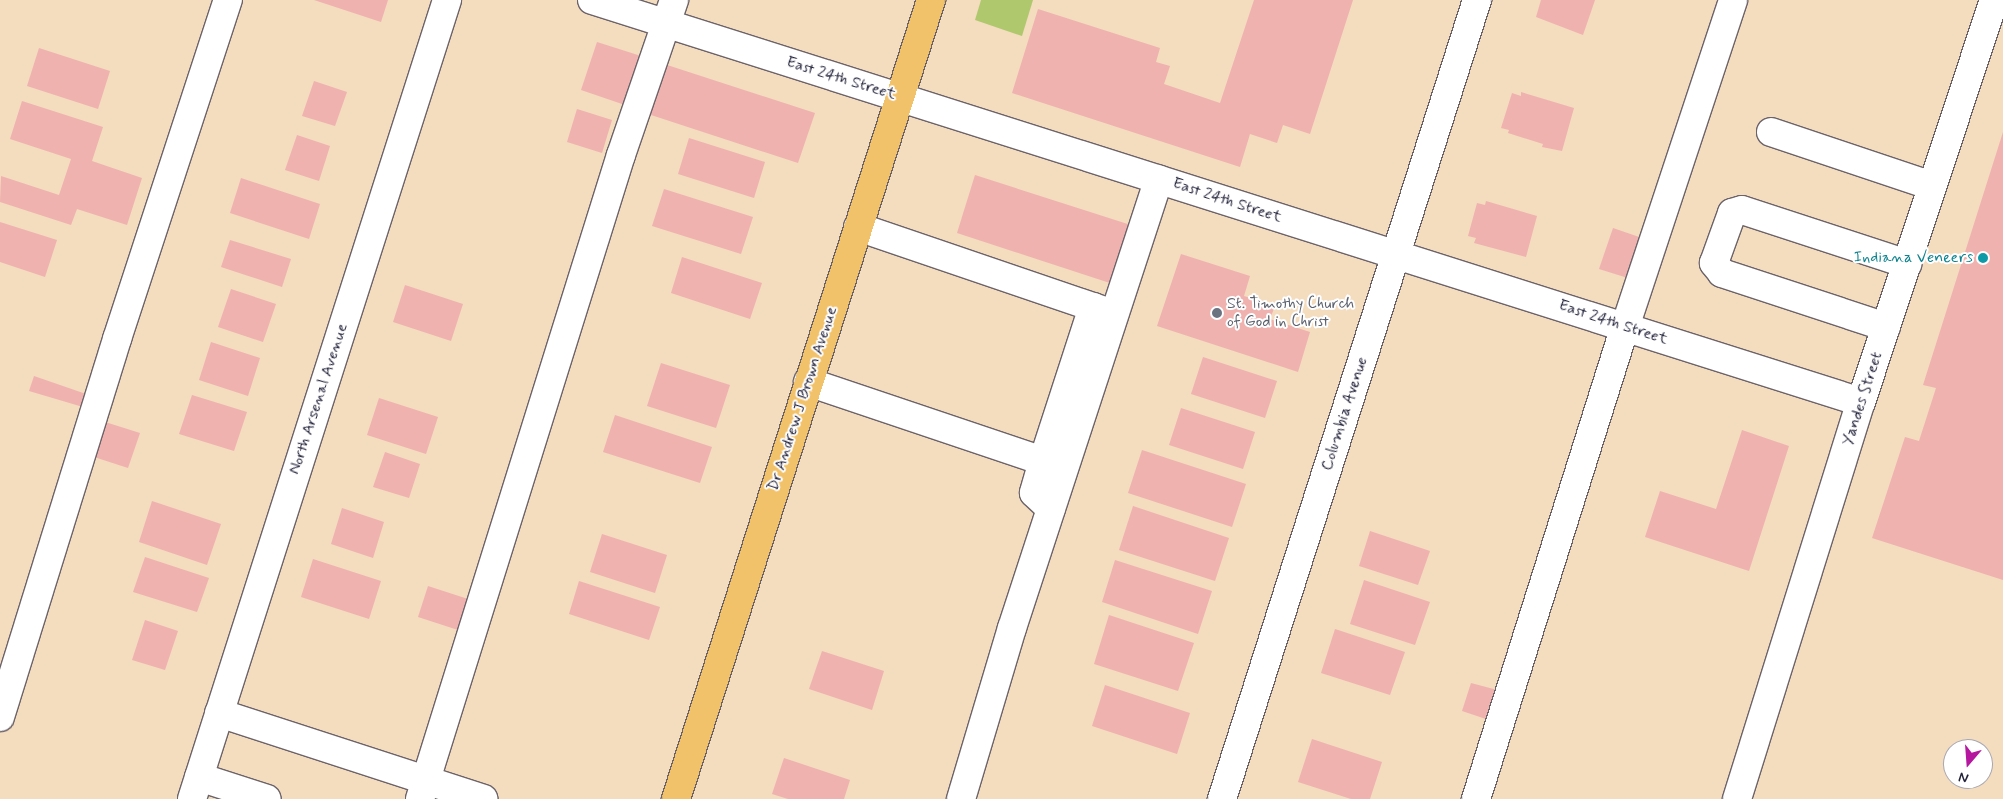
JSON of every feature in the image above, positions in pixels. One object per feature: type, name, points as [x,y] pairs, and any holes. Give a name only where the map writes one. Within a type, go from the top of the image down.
[{"type":"main road","name":"Dr Andrew J Brown Avenue","points":[[676,799],[930,0]]},
{"type":"street","points":[[0,717],[120,330],[228,0]]},
{"type":"street","name":"North Arsenal Avenue","points":[[195,788],[447,0]]},
{"type":"street","name":"East 24th Street","points":[[592,0],[671,12],[900,97],[1861,402]]},
{"type":"street","name":"Columbia Avenue","points":[[1222,799],[1477,0]]},
{"type":"street","points":[[1476,799],[1625,327],[1733,0]]},
{"type":"street","name":"Yandes Street","points":[[1738,799],[1861,402],[1994,0]]},
{"type":"street","points":[[423,790],[618,164],[671,12]]},
{"type":"street","points":[[1771,132],[1932,186]]},
{"type":"street","points":[[1051,509],[1034,493],[1043,461],[1160,179]]},
{"type":"street","points":[[1886,327],[1722,273],[1714,263],[1732,213],[1742,210],[1907,264]]},
{"type":"street","points":[[858,227],[1104,311]]},
{"type":"street","points":[[961,799],[1051,509],[1104,311]]},
{"type":"street","points":[[808,382],[1043,461]]},
{"type":"street","points":[[219,713],[423,790],[483,799]]},
{"type":"street","points":[[195,788],[267,799]]},
{"type":"green space","points":[[981,0],[1033,0],[1022,36],[975,20]]},
{"type":"building","points":[[314,0],[388,0],[381,22]]},
{"type":"building","points":[[1254,0],[1353,0],[1310,134],[1283,125],[1277,143],[1250,134],[1240,167],[1012,93],[1038,9],[1160,48],[1156,62],[1170,66],[1164,84],[1220,103]]},
{"type":"building","points":[[1541,0],[1595,0],[1583,35],[1536,17]]},
{"type":"building","points":[[597,42],[641,56],[625,105],[581,90]]},
{"type":"building","points":[[39,48],[110,71],[98,109],[27,86]]},
{"type":"building","points":[[661,63],[815,113],[798,163],[645,113]]},
{"type":"building","points":[[314,81],[347,92],[335,126],[302,116]]},
{"type":"building","points":[[1521,92],[1574,108],[1562,151],[1542,147],[1543,144],[1508,133],[1509,130],[1501,128],[1512,93],[1521,96]]},
{"type":"building","points":[[22,101],[103,127],[92,161],[142,178],[127,225],[77,209],[71,225],[0,202],[1,176],[59,195],[71,159],[10,139]]},
{"type":"building","points":[[577,109],[612,120],[602,153],[567,142]]},
{"type":"building","name":"Indiana Veneers","points":[[2003,132],[2003,580],[1872,538],[1905,437],[1919,441],[1936,388],[1923,385]]},
{"type":"building","points":[[297,135],[330,146],[319,181],[285,170]]},
{"type":"building","points":[[689,138],[765,162],[754,198],[678,174]]},
{"type":"building","points":[[975,175],[1137,227],[1119,286],[957,233]]},
{"type":"building","points":[[241,178],[320,204],[309,239],[230,213]]},
{"type":"building","points":[[664,189],[753,217],[741,254],[652,226]]},
{"type":"building","points":[[1486,201],[1537,216],[1526,257],[1474,243],[1476,238],[1468,236],[1477,203],[1485,205]]},
{"type":"building","points":[[0,222],[57,240],[45,277],[0,262]]},
{"type":"building","points":[[1613,228],[1645,239],[1631,279],[1599,269]]},
{"type":"building","points":[[230,240],[291,259],[282,287],[221,267]]},
{"type":"building","name":"St. Timothy Church of God in Christ","points":[[1181,254],[1250,276],[1244,296],[1275,306],[1270,319],[1310,332],[1298,372],[1157,326]]},
{"type":"building","points":[[682,257],[762,283],[750,319],[671,293]]},
{"type":"building","points":[[405,285],[463,304],[451,341],[393,322]]},
{"type":"building","points":[[231,289],[276,304],[263,342],[218,327]]},
{"type":"building","points":[[211,342],[260,358],[248,396],[199,380]]},
{"type":"building","points":[[1203,357],[1277,381],[1265,418],[1191,394]]},
{"type":"building","points":[[661,363],[730,385],[716,428],[647,406]]},
{"type":"building","points":[[34,376],[86,394],[83,407],[29,391]]},
{"type":"building","points":[[192,395],[247,412],[234,451],[179,434]]},
{"type":"building","points":[[379,398],[438,417],[426,454],[367,435]]},
{"type":"building","points":[[1181,408],[1255,432],[1243,469],[1169,445]]},
{"type":"building","points":[[615,415],[712,447],[700,483],[603,452]]},
{"type":"building","points":[[102,421],[140,433],[128,468],[91,456]]},
{"type":"building","points":[[1742,430],[1789,446],[1749,571],[1645,537],[1660,491],[1716,509]]},
{"type":"building","points":[[1142,450],[1246,484],[1232,527],[1128,493]]},
{"type":"building","points":[[385,452],[420,464],[409,498],[373,487]]},
{"type":"building","points":[[152,501],[221,524],[207,565],[139,542]]},
{"type":"building","points":[[1133,506],[1229,538],[1215,581],[1119,550]]},
{"type":"building","points":[[342,508],[384,522],[373,558],[331,544]]},
{"type":"building","points":[[1370,531],[1430,551],[1418,585],[1359,566]]},
{"type":"building","points":[[602,534],[667,555],[655,593],[590,572]]},
{"type":"building","points":[[145,557],[209,578],[197,612],[133,592]]},
{"type":"building","points":[[313,559],[381,581],[369,619],[301,597]]},
{"type":"building","points":[[1115,560],[1212,591],[1198,634],[1102,602]]},
{"type":"building","points":[[1364,580],[1430,602],[1415,645],[1350,624]]},
{"type":"building","points":[[579,581],[660,607],[649,640],[569,614]]},
{"type":"building","points":[[428,586],[468,599],[458,630],[418,617]]},
{"type":"building","points":[[1109,615],[1194,643],[1178,691],[1094,664]]},
{"type":"building","points":[[145,620],[178,631],[165,670],[132,660]]},
{"type":"building","points":[[1335,629],[1405,652],[1390,695],[1321,673]]},
{"type":"building","points":[[822,651],[884,671],[872,710],[809,689]]},
{"type":"building","points":[[1471,683],[1501,691],[1492,721],[1462,711]]},
{"type":"building","points":[[1105,685],[1190,713],[1177,754],[1092,726]]},
{"type":"building","points":[[1312,739],[1382,762],[1370,799],[1351,799],[1298,782]]},
{"type":"building","points":[[784,758],[850,780],[844,799],[788,799],[772,794]]},
{"type":"place","name":"Indiana Veneers","points":[[1983,258]]},
{"type":"place","name":"St. Timothy Church of God in Christ","points":[[1217,313]]}]
